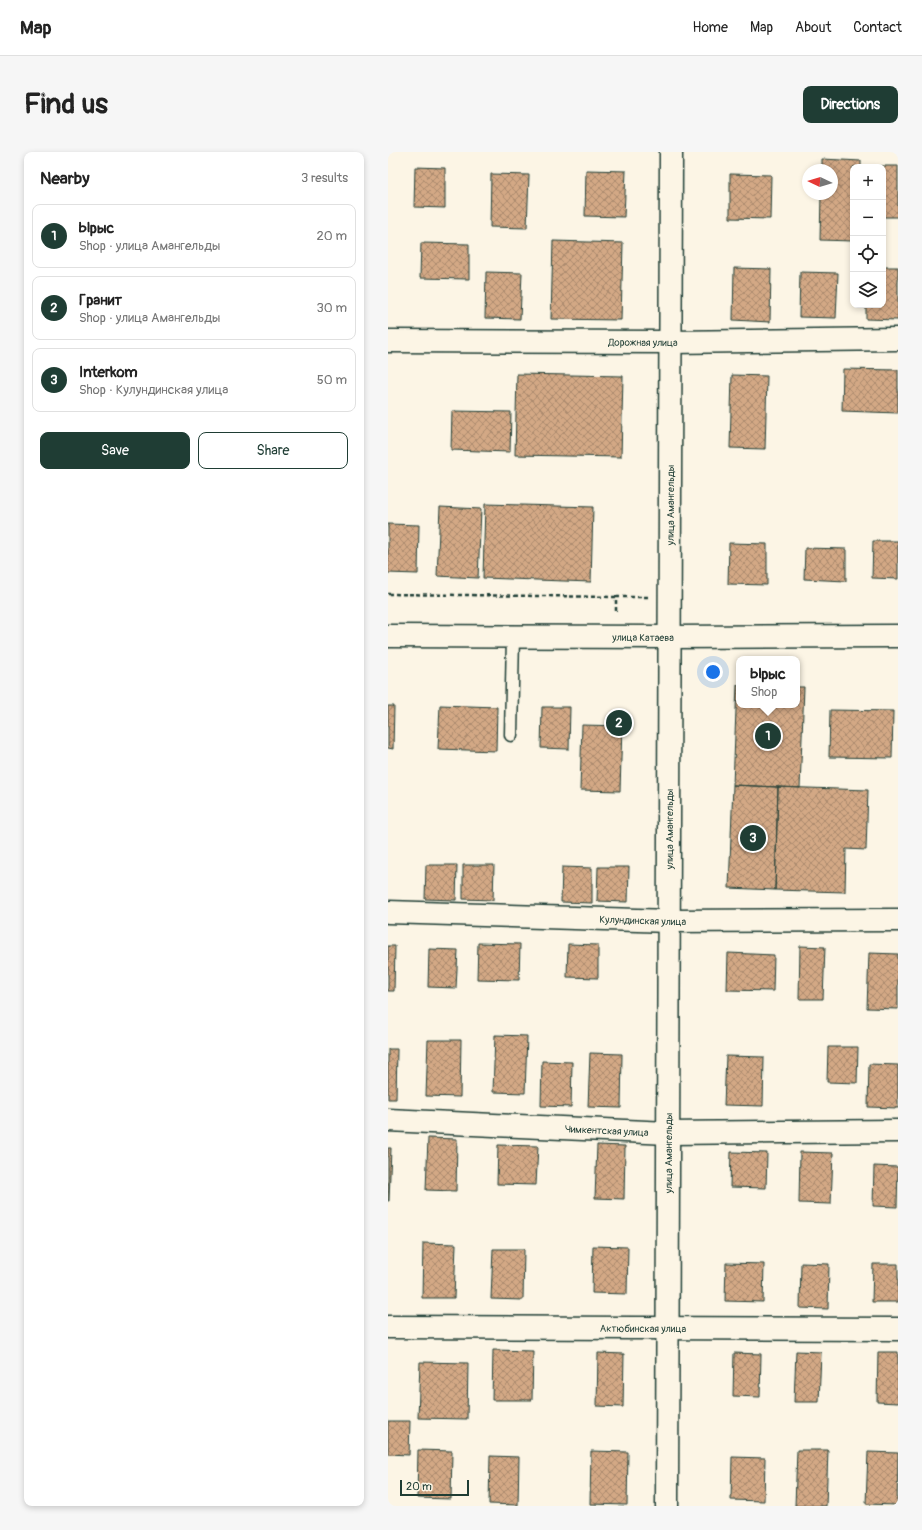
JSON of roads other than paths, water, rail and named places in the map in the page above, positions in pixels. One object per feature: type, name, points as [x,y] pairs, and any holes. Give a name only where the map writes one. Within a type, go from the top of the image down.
[{"type":"street","name":"улица Амангельды","points":[[667,1506],[671,598],[671,152]]},
{"type":"street","name":"Дорожная улица","points":[[388,341],[671,342],[898,339]]},
{"type":"street","name":"улица Катаева","points":[[388,636],[898,636]]},
{"type":"street","name":"Кулундинская улица","points":[[388,912],[669,920],[898,920]]},
{"type":"street","name":"Чимкентская улица","points":[[388,1120],[668,1133],[898,1131]]},
{"type":"street","name":"Актюбинская улица","points":[[388,1327],[898,1329]]},
{"type":"lane","points":[[511,735],[513,636]]},
{"type":"place","name":"Гранит","points":[[619,723]]},
{"type":"place","name":"Ырыс","points":[[768,736]]},
{"type":"place","name":"Interkom","points":[[753,838]]}]
